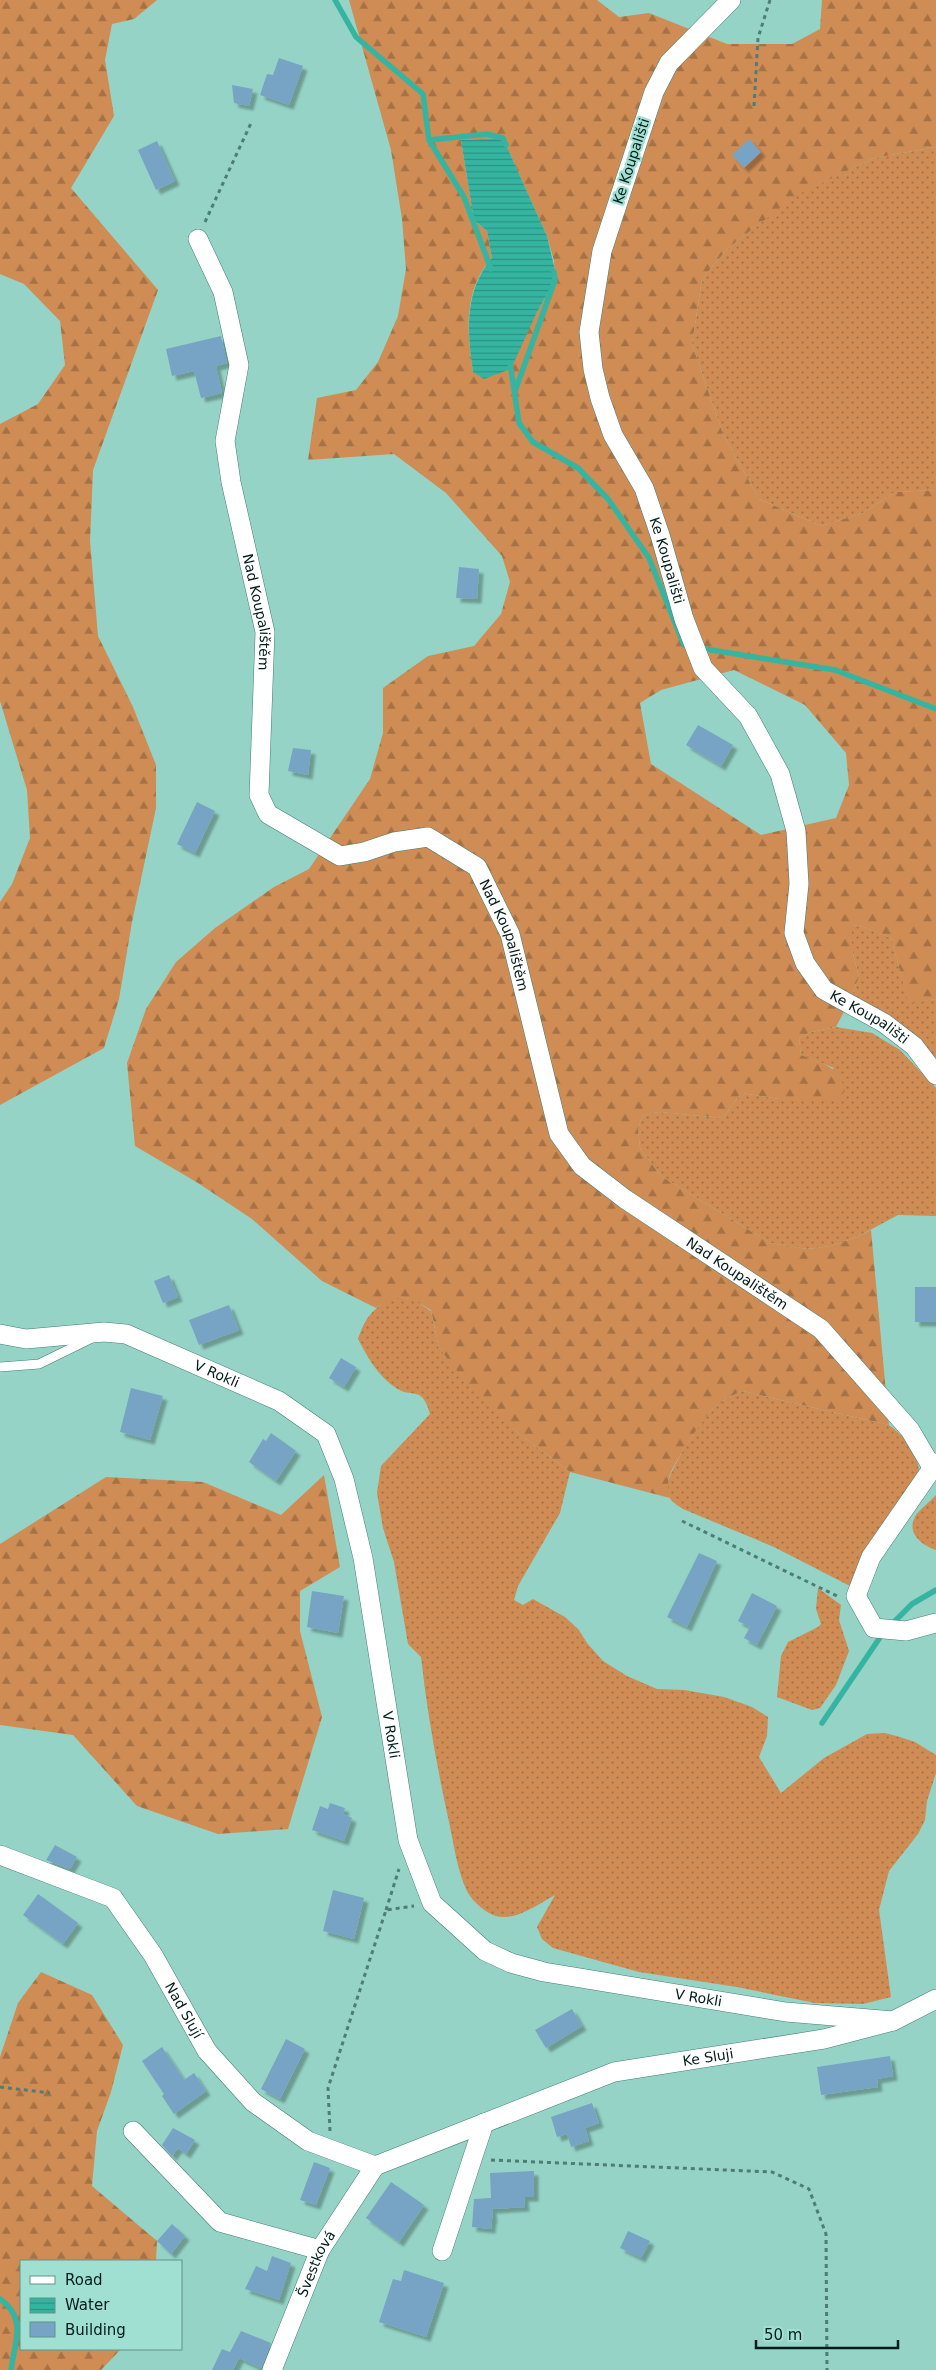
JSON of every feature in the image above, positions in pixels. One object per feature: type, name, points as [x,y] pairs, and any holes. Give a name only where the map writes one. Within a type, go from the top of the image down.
[{"type":"street","name":"Ke Koupališti","points":[[732,0],[669,63],[654,92],[602,251],[589,332],[593,369],[600,398],[613,435],[644,488],[690,634],[703,668],[748,716],[780,774],[796,831],[799,884],[794,933],[805,964],[824,990],[884,1023],[914,1046],[936,1075]]},
{"type":"street","name":"Nad Koupalištěm","points":[[198,238],[223,292],[239,365],[225,440],[231,482],[265,632],[259,795],[268,814],[340,856],[364,852],[394,842],[428,837],[477,867],[510,934],[558,1134],[582,1166],[625,1199],[821,1329],[910,1430],[935,1466]]},
{"type":"street","name":"V Rokli","points":[[0,1334],[26,1339],[104,1332],[126,1334],[279,1400],[326,1434],[344,1479],[363,1558],[408,1840],[432,1903],[485,1950],[511,1963],[544,1972],[786,2012],[893,2022]]},
{"type":"street","points":[[935,1466],[871,1557],[856,1596],[874,1628],[906,1631],[936,1623]]},
{"type":"street","name":"Nad Slují","points":[[0,1855],[113,1898],[153,1955],[207,2051],[253,2102],[308,2141],[376,2166]]},
{"type":"street","name":"Ke Sluji","points":[[376,2166],[614,2072],[824,2039],[893,2022],[936,1999]]},
{"type":"street","points":[[442,2250],[484,2123]]},
{"type":"street","points":[[134,2131],[220,2222],[320,2250]]},
{"type":"street","name":"Švestková","points":[[272,2370],[320,2250],[376,2166]]},
{"type":"lane","points":[[0,1367],[39,1364],[104,1332]]},
{"type":"path","points":[[754,106],[758,38],[770,0]]},
{"type":"path","points":[[198,238],[252,121]]},
{"type":"path","points":[[682,1521],[863,1608]]},
{"type":"path","points":[[330,2120],[328,2088],[408,1840]]},
{"type":"path","points":[[386,1910],[432,1903]]},
{"type":"path","points":[[0,2087],[50,2093]]},
{"type":"path","points":[[474,2151],[484,2160],[772,2172],[809,2189],[826,2234],[827,2370]]},
{"type":"green space","points":[[0,0],[157,0],[134,19],[112,24],[105,60],[114,116],[71,188],[158,290],[93,470],[90,541],[98,636],[133,707],[156,765],[156,808],[132,922],[119,999],[104,1048],[0,1105],[0,902],[12,884],[30,838],[27,790],[0,701],[0,424],[38,404],[65,365],[60,321],[24,284],[0,274]]},
{"type":"green space","points":[[349,0],[597,0],[619,17],[649,13],[727,44],[792,44],[820,29],[822,0],[936,0],[936,147],[874,158],[797,195],[728,248],[702,279],[692,344],[723,434],[759,499],[821,526],[863,513],[895,492],[936,490],[936,999],[909,1004],[891,938],[859,925],[852,926],[852,950],[859,977],[850,1000],[836,1027],[811,1032],[799,1038],[801,1055],[823,1063],[839,1076],[845,1091],[836,1101],[780,1099],[741,1093],[723,1118],[659,1112],[643,1115],[638,1128],[640,1148],[661,1176],[770,1243],[807,1249],[831,1246],[871,1230],[889,1425],[742,1391],[715,1407],[696,1430],[678,1458],[670,1475],[668,1491],[670,1498],[570,1472],[518,1433],[464,1380],[439,1348],[431,1310],[416,1301],[404,1298],[391,1300],[376,1308],[322,1281],[252,1219],[198,1183],[135,1146],[127,1063],[146,1009],[176,962],[215,928],[274,887],[309,869],[370,779],[383,733],[383,688],[428,656],[474,646],[501,614],[510,582],[502,556],[446,493],[394,454],[308,460],[317,398],[356,390],[378,362],[398,316],[406,269],[402,219],[391,150]],"holes":[[[503,138],[547,236],[554,261],[555,280],[536,314],[473,372],[469,342],[469,312],[476,284],[492,258],[487,231],[474,220],[461,140]],[[734,670],[805,705],[846,753],[849,785],[836,818],[761,835],[651,764],[640,703],[661,690]]]},
{"type":"green space","points":[[936,147],[936,490],[895,492],[863,513],[821,526],[759,499],[723,434],[692,344],[702,279],[728,248],[796,195],[874,158]]},
{"type":"green space","points":[[859,925],[891,938],[909,1003],[936,999],[936,1058],[894,1023],[850,1000],[859,977],[852,950],[852,926]]},
{"type":"green space","points":[[836,1027],[872,1033],[900,1050],[936,1088],[936,1216],[898,1215],[857,1237],[831,1246],[807,1249],[770,1243],[661,1176],[640,1148],[638,1128],[643,1115],[659,1112],[723,1118],[741,1093],[780,1099],[834,1068],[801,1055],[799,1038],[811,1032]]},
{"type":"green space","points":[[393,1297],[413,1299],[431,1311],[439,1348],[518,1433],[570,1472],[560,1513],[518,1586],[514,1600],[523,1605],[533,1599],[565,1617],[579,1630],[587,1643],[603,1661],[627,1676],[657,1689],[684,1690],[724,1697],[752,1707],[768,1717],[767,1736],[759,1757],[781,1793],[824,1758],[867,1734],[885,1733],[900,1737],[915,1742],[936,1755],[936,1773],[927,1801],[925,1820],[918,1834],[889,1871],[879,1910],[891,1997],[863,2004],[815,2003],[737,1987],[639,1972],[553,1948],[542,1939],[537,1927],[555,1895],[523,1913],[509,1917],[493,1915],[487,1912],[470,1896],[458,1866],[436,1760],[421,1657],[408,1644],[394,1562],[383,1528],[377,1493],[381,1466],[430,1414],[424,1399],[420,1395],[402,1391],[384,1378],[370,1360],[358,1339],[371,1314]]},
{"type":"green space","points":[[742,1391],[889,1425],[911,1448],[917,1462],[920,1478],[850,1586],[774,1547],[683,1509],[668,1496],[668,1482],[672,1472],[698,1427],[717,1405]]},
{"type":"green space","points":[[324,1475],[340,1567],[300,1591],[300,1631],[322,1717],[288,1829],[218,1834],[137,1806],[73,1735],[0,1725],[0,1544],[106,1477],[203,1482],[281,1515]]},
{"type":"green space","points":[[936,1495],[936,1550],[925,1545],[917,1537],[914,1533],[913,1521],[920,1510]]},
{"type":"green space","points":[[818,1588],[841,1605],[839,1620],[849,1651],[836,1685],[820,1708],[812,1710],[777,1697],[781,1656],[788,1642],[821,1624],[816,1609]]},
{"type":"green space","points":[[41,1972],[92,1995],[123,2045],[111,2092],[97,2131],[92,2186],[157,2241],[156,2260],[20,2260],[20,2350],[120,2350],[101,2370],[0,2370],[0,2057],[18,2003]]},
{"type":"water","points":[[503,138],[547,236],[555,270],[555,280],[536,314],[511,369],[484,379],[473,372],[469,327],[472,298],[476,284],[492,258],[487,231],[474,220],[461,140]]},
{"type":"building","points":[[279,58],[303,66],[289,105],[260,95],[267,74],[273,75]]},
{"type":"building","points":[[232,85],[253,89],[249,106],[234,103]]},
{"type":"building","points":[[749,139],[761,152],[744,168],[732,155]]},
{"type":"building","points":[[157,141],[175,181],[156,190],[138,150]]},
{"type":"building","points":[[221,336],[227,363],[216,366],[222,393],[201,398],[194,371],[172,376],[166,349]]},
{"type":"building","points":[[459,567],[479,569],[477,599],[456,598]]},
{"type":"building","points":[[698,725],[733,745],[721,766],[686,745]]},
{"type":"building","points":[[293,748],[311,750],[308,775],[288,771]]},
{"type":"building","points":[[197,802],[215,811],[195,853],[177,844]]},
{"type":"building","points":[[169,1275],[178,1297],[163,1303],[154,1281]]},
{"type":"building","points":[[915,1287],[936,1287],[936,1322],[915,1322]]},
{"type":"building","points":[[229,1305],[239,1330],[199,1345],[189,1320]]},
{"type":"building","points":[[341,1358],[356,1367],[344,1387],[329,1378]]},
{"type":"building","points":[[131,1388],[163,1396],[150,1440],[120,1432]]},
{"type":"building","points":[[271,1433],[296,1451],[276,1481],[249,1462],[263,1439],[266,1441]]},
{"type":"building","points":[[699,1553],[717,1561],[687,1627],[667,1617]]},
{"type":"building","points":[[312,1591],[344,1596],[338,1633],[307,1627]]},
{"type":"building","points":[[752,1593],[777,1606],[757,1645],[744,1638],[750,1627],[738,1621]]},
{"type":"building","points":[[330,1803],[345,1808],[343,1814],[352,1818],[344,1841],[312,1830],[320,1806],[328,1809]]},
{"type":"building","points":[[55,1845],[77,1857],[70,1869],[46,1860]]},
{"type":"building","points":[[333,1890],[364,1898],[354,1939],[323,1931]]},
{"type":"building","points":[[38,1894],[78,1923],[63,1944],[23,1915]]},
{"type":"building","points":[[572,2009],[582,2026],[546,2048],[535,2030]]},
{"type":"building","points":[[286,2039],[305,2049],[280,2099],[261,2089]]},
{"type":"building","points":[[162,2047],[184,2080],[194,2073],[206,2091],[174,2114],[162,2096],[164,2094],[142,2061]]},
{"type":"building","points":[[890,2056],[893,2076],[877,2079],[878,2087],[821,2095],[817,2067]]},
{"type":"building","points":[[592,2103],[599,2123],[585,2128],[589,2141],[571,2147],[567,2134],[557,2137],[551,2117]]},
{"type":"building","points":[[173,2128],[195,2140],[186,2154],[178,2148],[172,2156],[162,2145]]},
{"type":"building","points":[[314,2162],[330,2168],[316,2205],[300,2200]]},
{"type":"building","points":[[534,2171],[534,2197],[524,2197],[525,2207],[492,2209],[491,2229],[472,2227],[474,2199],[491,2198],[490,2173]]},
{"type":"building","points":[[391,2182],[424,2205],[399,2242],[366,2218]]},
{"type":"building","points":[[172,2224],[185,2236],[171,2254],[157,2241]]},
{"type":"building","points":[[628,2231],[650,2241],[641,2258],[620,2248]]},
{"type":"building","points":[[272,2256],[291,2263],[279,2300],[245,2289],[256,2266],[267,2271]]},
{"type":"building","points":[[404,2270],[444,2283],[426,2337],[379,2322],[393,2279],[401,2281]]},
{"type":"building","points":[[241,2331],[271,2343],[261,2368],[239,2358],[233,2370],[212,2370],[222,2349],[230,2352]]},
{"type":"waterway","points":[[335,0],[356,37],[423,94],[429,140],[464,197],[491,269]]},
{"type":"waterway","points":[[429,140],[487,134],[503,138],[506,145]]},
{"type":"waterway","points":[[515,391],[555,280],[554,272]]},
{"type":"waterway","points":[[510,363],[519,423],[533,442],[578,468],[608,499],[649,558],[684,645],[690,646]]},
{"type":"waterway","points":[[699,648],[835,670],[936,709]]},
{"type":"waterway","points":[[891,1625],[912,1604],[936,1590]]},
{"type":"waterway","points":[[822,1723],[883,1633]]},
{"type":"waterway","points":[[0,2299],[14,2314],[16,2322],[17,2331],[11,2370]]}]
